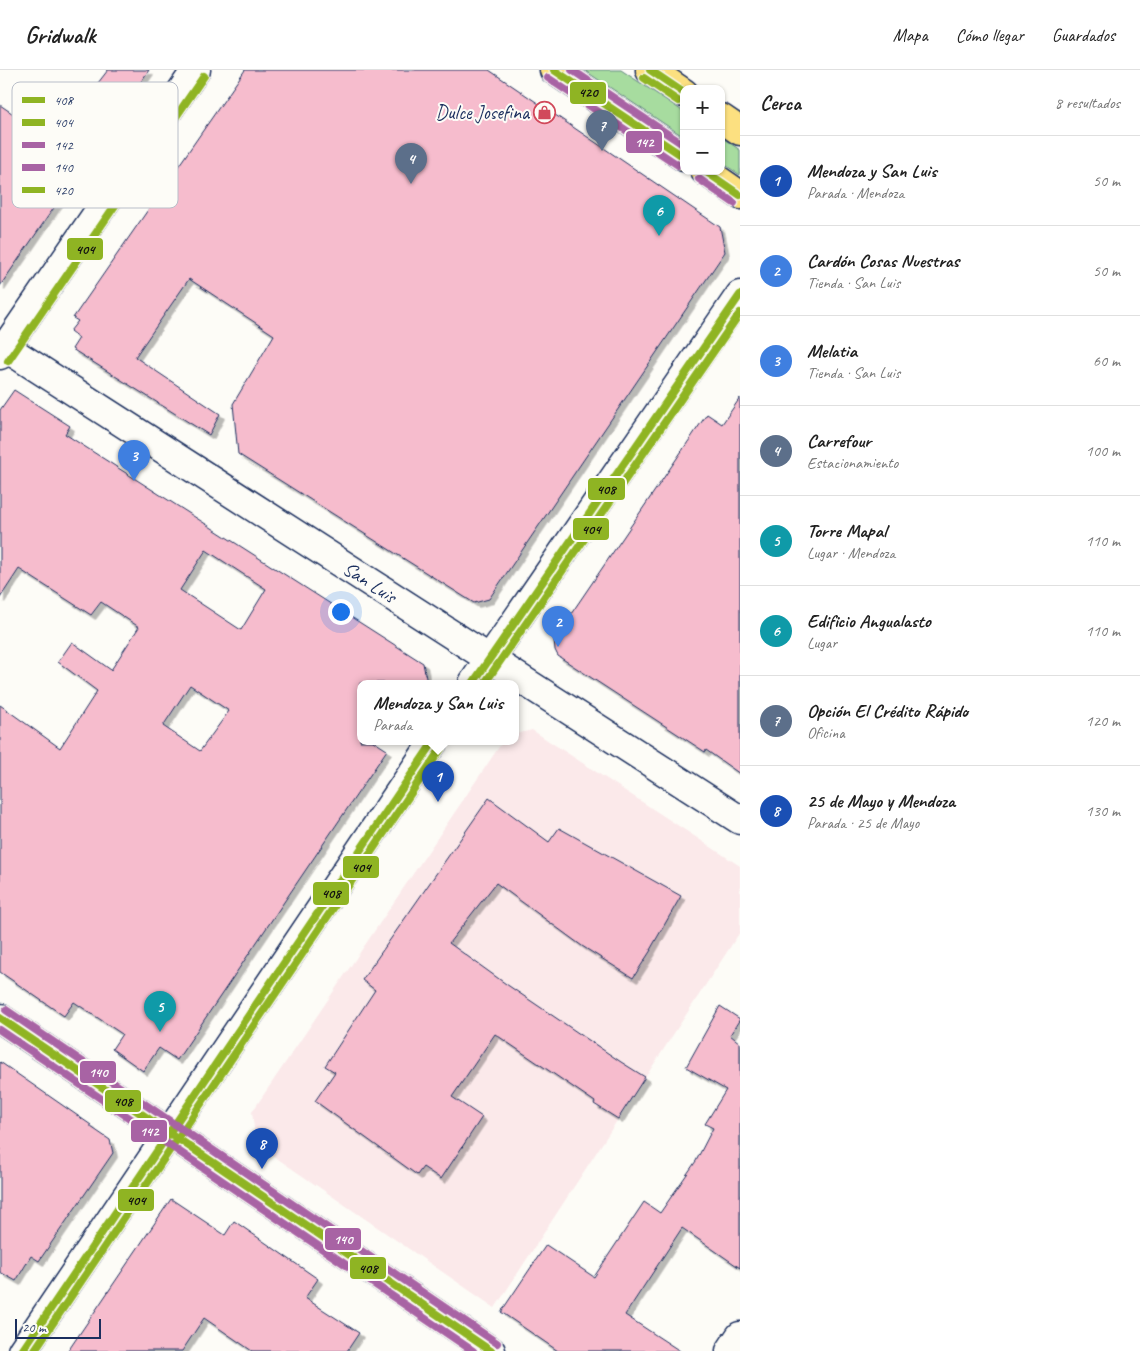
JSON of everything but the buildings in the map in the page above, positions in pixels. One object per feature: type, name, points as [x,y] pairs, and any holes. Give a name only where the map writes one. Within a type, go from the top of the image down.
[{"type":"main road","points":[[554,70],[680,154]]},
{"type":"main road","points":[[650,70],[680,90]]},
{"type":"main road","points":[[725,121],[740,131]]},
{"type":"main road","points":[[711,175],[740,195]]},
{"type":"street","points":[[178,96],[196,70]]},
{"type":"street","points":[[2,349],[100,208]]},
{"type":"street","points":[[475,680],[740,294]]},
{"type":"street","name":"San Luis","points":[[2,349],[740,820]]},
{"type":"street","points":[[22,1351],[431,745]]},
{"type":"street","points":[[0,1018],[491,1351]]},
{"type":"street","points":[[730,1351],[740,1336]]},
{"type":"shaded area","points":[[532,730],[740,866],[740,932],[495,1308],[256,1144],[252,1112],[500,745],[519,745],[519,733]]},
{"type":"green space","points":[[584,70],[621,70],[680,109],[680,134]]},
{"type":"green space","points":[[725,140],[740,150],[740,175],[725,165]]},
{"type":"transit line","name":"420","points":[[554,70],[680,154]]},
{"type":"transit line","name":"140","points":[[572,70],[680,142]]},
{"type":"transit line","name":"420","points":[[650,70],[680,90]]},
{"type":"transit line","name":"404","points":[[178,114],[204,76]]},
{"type":"transit line","name":"142","points":[[548,78],[678,165]]},
{"type":"transit line","name":"404","points":[[644,78],[678,101]]},
{"type":"transit line","name":"420","points":[[711,175],[740,195]]},
{"type":"transit line","name":"142","points":[[699,179],[734,203]]},
{"type":"transit line","name":"404","points":[[8,361],[113,208]]},
{"type":"transit line","name":"408","points":[[475,680],[740,295]]},
{"type":"transit line","name":"404","points":[[487,680],[740,313]]},
{"type":"transit line","name":"408","points":[[22,1351],[431,745]]},
{"type":"transit line","name":"404","points":[[34,1351],[442,747]]},
{"type":"transit line","name":"140","points":[[6,1010],[497,1343]]},
{"type":"transit line","name":"408","points":[[0,1018],[491,1351]]},
{"type":"transit line","name":"142","points":[[0,1030],[473,1351]]},
{"type":"place","name":"Dulce Josefina","points":[[545,112]]},
{"type":"place","name":"Opción El Crédito Rápido","points":[[602,151]]},
{"type":"place","name":"Carrefour","points":[[411,184]]},
{"type":"place","name":"Edificio Angualasto","points":[[659,236]]},
{"type":"place","name":"Melatia","points":[[134,481]]},
{"type":"place","name":"Cardón Cosas Nuestras","points":[[558,647]]},
{"type":"place","name":"Mendoza y San Luis","points":[[438,802]]},
{"type":"place","name":"Torre Mapal","points":[[160,1032]]},
{"type":"place","name":"25 de Mayo y Mendoza","points":[[262,1169]]}]
